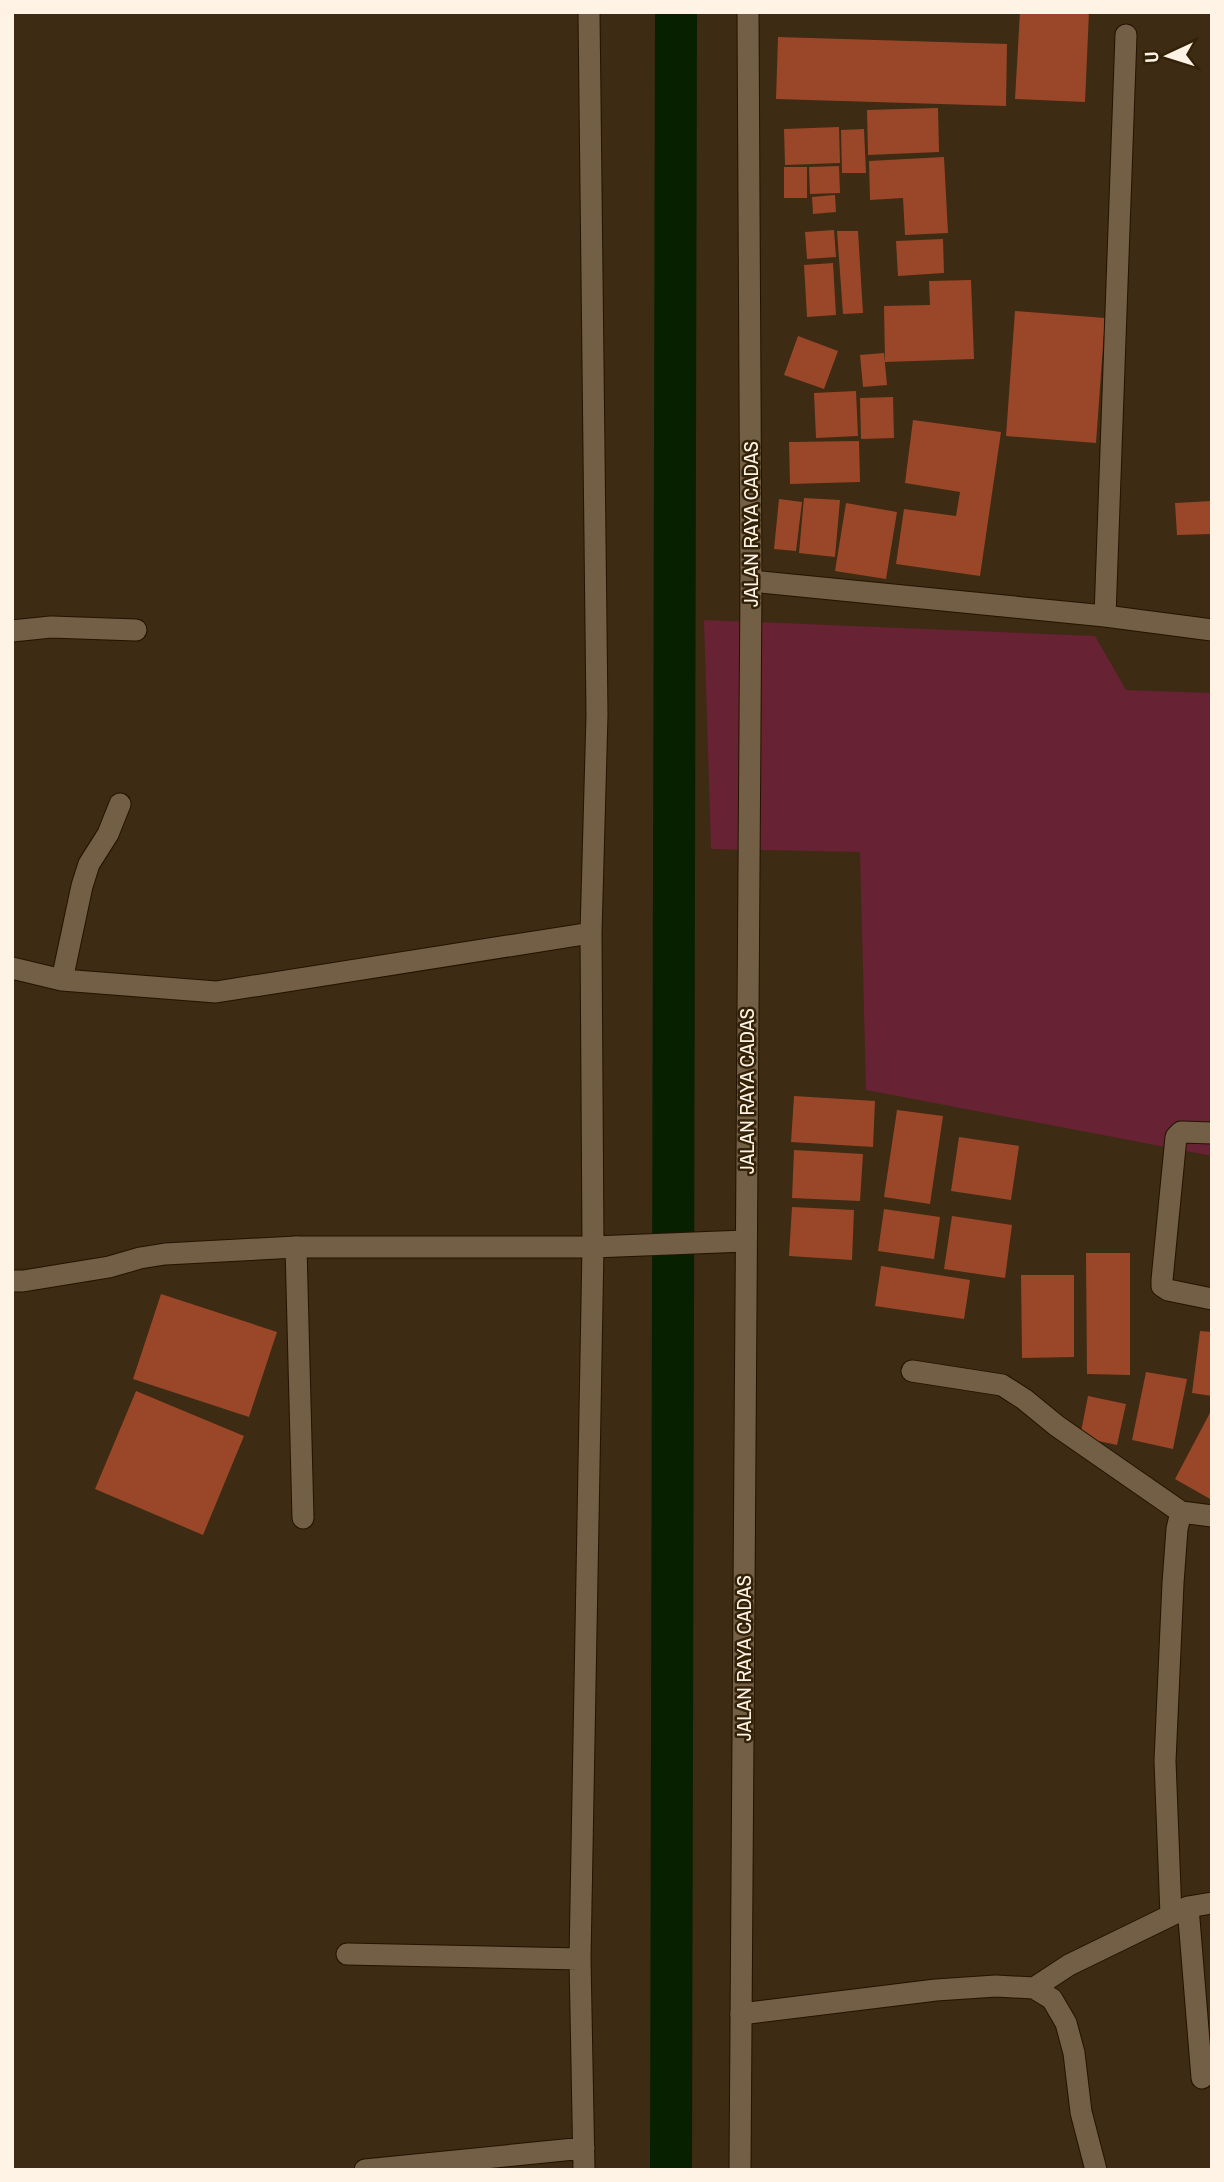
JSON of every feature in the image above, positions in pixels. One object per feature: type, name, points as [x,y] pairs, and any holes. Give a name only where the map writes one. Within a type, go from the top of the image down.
[{"type":"street","points":[[584,2170],[580,1959],[593,1247],[591,933],[597,715],[589,12]]},
{"type":"street","name":"JALAN RAYA CADAS","points":[[740,2170],[751,581],[748,12]]},
{"type":"street","points":[[1105,616],[1126,35]]},
{"type":"street","points":[[751,581],[1105,616],[1212,630]]},
{"type":"street","points":[[12,631],[51,628],[136,630]]},
{"type":"street","points":[[62,980],[85,875],[108,834],[120,804]]},
{"type":"street","points":[[12,968],[62,980],[216,992],[591,933]]},
{"type":"street","points":[[1212,1133],[1181,1132],[1176,1138],[1162,1286],[1168,1290],[1212,1298]]},
{"type":"street","points":[[12,1281],[165,1254],[296,1247],[593,1247],[745,1241]]},
{"type":"street","points":[[296,1247],[303,1518]]},
{"type":"street","points":[[912,1371],[1002,1385],[1181,1511],[1212,1516]]},
{"type":"street","points":[[1181,1511],[1173,1583],[1165,1761],[1180,1911],[1202,2078]]},
{"type":"street","points":[[1034,1988],[1069,1965],[1180,1911],[1212,1903]]},
{"type":"street","points":[[347,1954],[580,1959]]},
{"type":"street","points":[[741,2014],[936,1990],[996,1986],[1034,1988],[1052,1999],[1066,2023],[1074,2053],[1081,2112],[1096,2170]]},
{"type":"street","points":[[365,2170],[584,2148]]},
{"type":"shaded area","points":[[704,620],[1095,636],[1126,690],[1212,693],[1212,1156],[866,1090],[860,852],[711,849]]},
{"type":"building","points":[[1020,12],[1089,12],[1085,102],[1015,99]]},
{"type":"building","points":[[778,37],[1007,44],[1006,106],[776,99]]},
{"type":"building","points":[[938,108],[939,152],[868,155],[867,110]]},
{"type":"building","points":[[839,127],[840,163],[785,165],[784,129]]},
{"type":"building","points":[[864,129],[866,173],[842,173],[841,130]]},
{"type":"building","points":[[944,157],[948,233],[905,235],[903,198],[870,200],[869,161]]},
{"type":"building","points":[[839,166],[840,193],[810,194],[809,167]]},
{"type":"building","points":[[784,167],[807,167],[807,198],[784,198]]},
{"type":"building","points":[[835,195],[836,212],[813,214],[812,197]]},
{"type":"building","points":[[834,230],[836,257],[807,259],[805,232]]},
{"type":"building","points":[[837,231],[858,231],[863,313],[843,314]]},
{"type":"building","points":[[943,239],[944,273],[898,276],[896,241]]},
{"type":"building","points":[[833,263],[836,315],[807,317],[804,265]]},
{"type":"building","points":[[971,280],[974,359],[885,362],[884,306],[930,305],[929,281]]},
{"type":"building","points":[[1015,311],[1105,318],[1096,443],[1006,436]]},
{"type":"building","points":[[798,336],[838,351],[824,389],[784,375]]},
{"type":"building","points":[[884,353],[887,385],[863,387],[860,355]]},
{"type":"building","points":[[856,391],[858,436],[816,438],[814,393]]},
{"type":"building","points":[[893,397],[894,438],[861,439],[860,398]]},
{"type":"building","points":[[913,420],[1001,432],[980,576],[896,564],[904,509],[956,516],[960,492],[905,483]]},
{"type":"building","points":[[859,441],[860,482],[790,484],[789,442]]},
{"type":"building","points":[[804,498],[840,500],[835,557],[799,553]]},
{"type":"building","points":[[779,499],[802,502],[796,551],[774,549]]},
{"type":"building","points":[[1212,501],[1212,534],[1177,535],[1175,503]]},
{"type":"building","points":[[846,503],[897,512],[886,579],[835,571]]},
{"type":"building","points":[[794,1096],[875,1101],[873,1147],[791,1142]]},
{"type":"building","points":[[897,1110],[943,1116],[930,1204],[884,1197]]},
{"type":"building","points":[[959,1137],[1019,1146],[1011,1200],[951,1191]]},
{"type":"building","points":[[794,1150],[863,1154],[860,1201],[792,1198]]},
{"type":"building","points":[[792,1207],[854,1210],[852,1260],[789,1256]]},
{"type":"building","points":[[884,1209],[940,1217],[934,1259],[878,1251]]},
{"type":"building","points":[[952,1216],[1012,1225],[1005,1278],[944,1269]]},
{"type":"building","points":[[1086,1253],[1130,1253],[1130,1375],[1087,1374]]},
{"type":"building","points":[[881,1266],[970,1280],[964,1319],[875,1306]]},
{"type":"building","points":[[1021,1275],[1074,1275],[1074,1357],[1022,1358]]},
{"type":"building","points":[[161,1294],[277,1332],[249,1417],[133,1379]]},
{"type":"building","points":[[1200,1331],[1212,1332],[1212,1396],[1192,1393]]},
{"type":"building","points":[[1146,1372],[1187,1379],[1173,1449],[1132,1440]]},
{"type":"building","points":[[136,1391],[244,1436],[203,1535],[95,1489]]},
{"type":"building","points":[[1088,1396],[1126,1404],[1117,1445],[1080,1437]]},
{"type":"building","points":[[1212,1409],[1212,1500],[1175,1479]]},
{"type":"waterway","points":[[671,2170],[676,12]]}]
